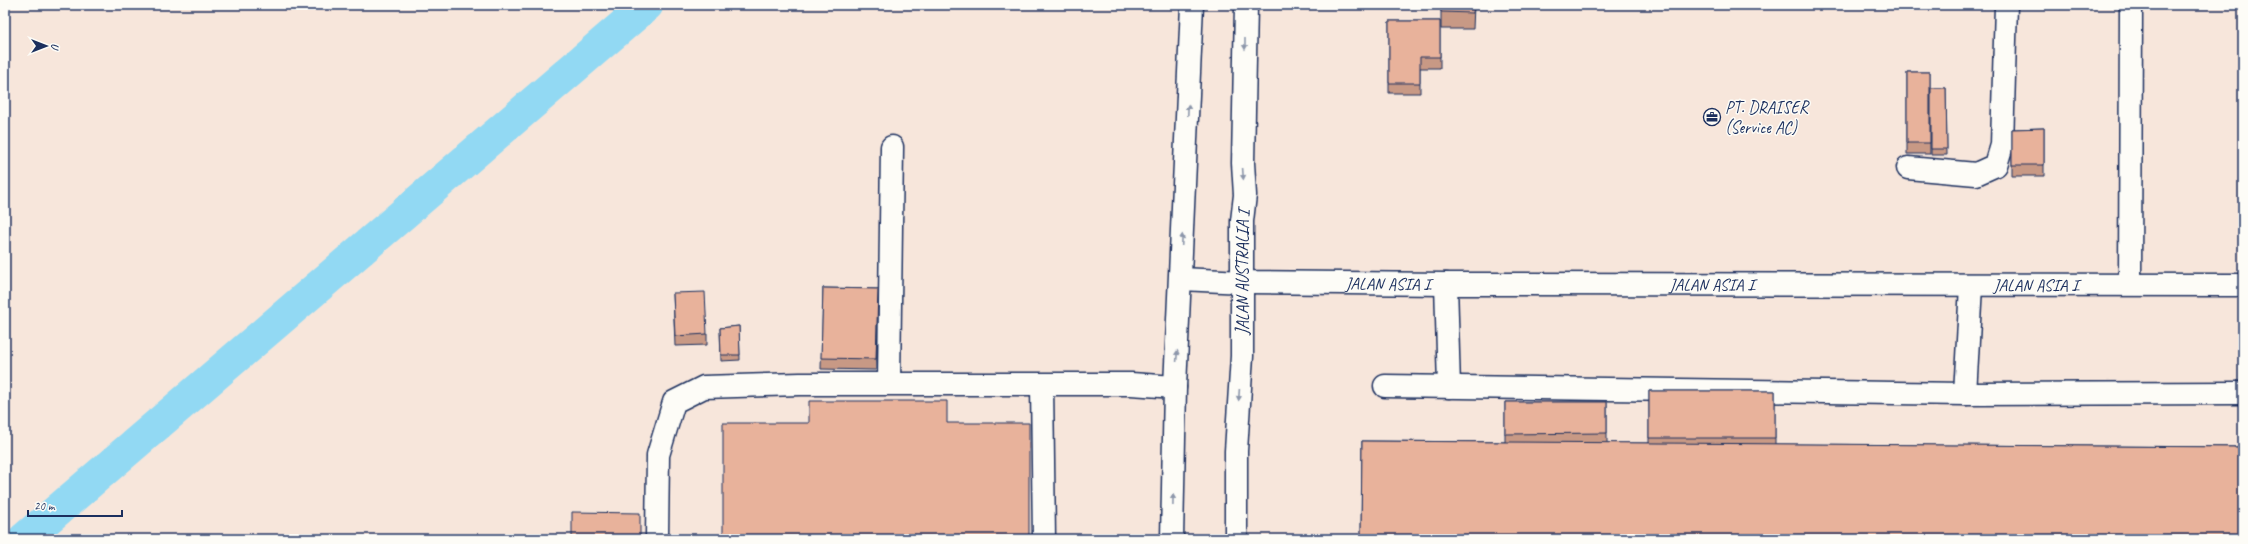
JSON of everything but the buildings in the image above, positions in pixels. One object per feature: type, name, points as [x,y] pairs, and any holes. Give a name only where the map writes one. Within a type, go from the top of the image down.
[{"type":"lane","points":[[1172,539],[1175,387],[1192,5]]},
{"type":"lane","name":"JALAN AUSTRALIA I","points":[[1236,539],[1236,451],[1242,356],[1246,5]]},
{"type":"lane","points":[[1908,168],[1976,174],[1996,165],[2002,145],[2006,5]]},
{"type":"lane","points":[[2130,284],[2131,5]]},
{"type":"lane","points":[[889,383],[892,146]]},
{"type":"lane","name":"JALAN ASIA I","points":[[1181,279],[1243,282],[1446,284],[1971,286],[2130,284],[2243,285]]},
{"type":"lane","points":[[1446,284],[1449,387]]},
{"type":"lane","points":[[1965,394],[1971,286]]},
{"type":"lane","points":[[657,539],[658,455],[674,402],[704,387],[889,383],[1042,385],[1131,384],[1175,387]]},
{"type":"lane","points":[[1042,385],[1044,539]]},
{"type":"lane","points":[[1385,386],[1965,394],[2243,393]]},
{"type":"shaded area","points":[[5,5],[2243,5],[2243,539],[5,539]]},
{"type":"waterway","points":[[24,539],[647,5]]},
{"type":"place","name":"PT. DRAISER (Service AC)","points":[[1712,117]]}]
